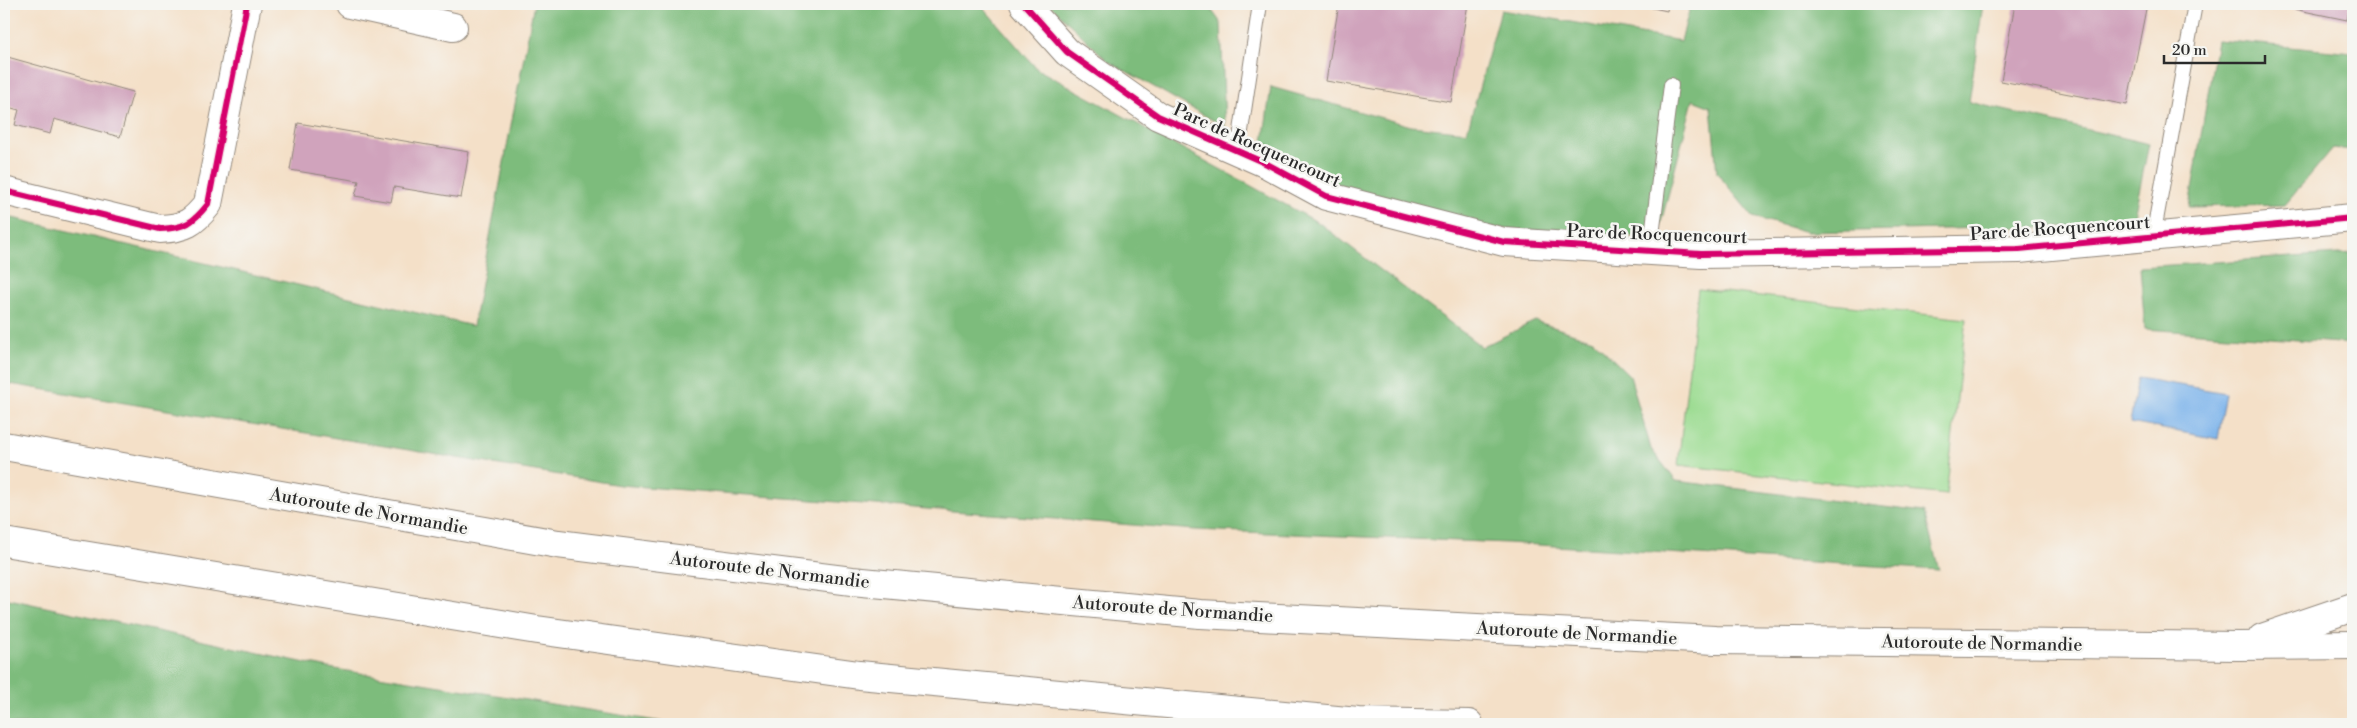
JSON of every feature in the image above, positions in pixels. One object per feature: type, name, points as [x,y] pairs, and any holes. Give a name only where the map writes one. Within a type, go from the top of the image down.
[{"type":"main road","points":[[4,191],[160,229],[177,228],[196,219],[208,204],[247,4]]},
{"type":"main road","points":[[350,4],[453,27]]},
{"type":"main road","name":"Parc de Rocquencourt","points":[[1024,4],[1068,52],[1158,116],[1267,164],[1326,196],[1504,242],[1701,254],[2019,249],[2353,218]]},
{"type":"main road","name":"Autoroute de Normandie","points":[[4,446],[558,544],[852,581],[1200,614],[1715,640],[2238,646],[2353,645]]},
{"type":"main road","points":[[4,542],[537,630],[859,675],[1362,723],[1469,724]]},
{"type":"main road","points":[[2238,646],[2353,607]]},
{"type":"lane","points":[[1238,151],[1260,4]]},
{"type":"lane","points":[[2153,237],[2195,4]]},
{"type":"lane","points":[[1650,250],[1671,85]]},
{"type":"green space","points":[[534,4],[980,4],[1037,69],[1319,223],[1482,347],[1535,321],[1593,340],[1630,376],[1651,449],[1676,481],[1924,512],[1939,570],[1507,543],[1196,530],[620,485],[4,383],[4,216],[473,326]]},
{"type":"green space","points":[[1049,4],[1207,4],[1221,23],[1225,127],[1108,61]]},
{"type":"green space","points":[[1691,4],[1983,4],[1969,102],[2149,144],[2132,225],[1807,232],[1753,217],[1717,173],[1711,107],[1693,100],[1657,238],[1492,228],[1329,183],[1263,142],[1271,87],[1411,126],[1467,132],[1501,10],[1681,41]]},
{"type":"green space","points":[[2217,40],[2353,53],[2353,150],[2333,148],[2285,205],[2189,207]]},
{"type":"green space","points":[[2353,253],[2353,344],[2145,329],[2140,267]]},
{"type":"green space","points":[[1698,289],[1966,319],[1946,495],[1678,465]]},
{"type":"green space","points":[[4,598],[329,668],[675,724],[4,724]]},
{"type":"water","points":[[2138,378],[2226,393],[2218,439],[2130,423]]},
{"type":"building","points":[[1339,4],[1468,4],[1451,102],[1326,81]]},
{"type":"building","points":[[1635,4],[1668,4],[1667,11]]},
{"type":"building","points":[[2015,4],[2147,4],[2127,105],[2001,81]]},
{"type":"building","points":[[2269,4],[2350,4],[2347,20]]},
{"type":"building","points":[[4,56],[133,92],[120,137],[54,119],[50,134],[15,125],[19,110],[4,106]]},
{"type":"building","points":[[298,123],[469,152],[461,198],[394,187],[391,202],[355,196],[359,181],[290,170]]},
{"type":"cycle path","points":[[4,191],[160,229],[182,226],[193,220],[208,204],[247,4]]},
{"type":"cycle path","points":[[1024,4],[1067,52],[1158,116],[1267,164],[1326,196],[1504,242],[1701,254],[2019,249],[2353,218]]}]
